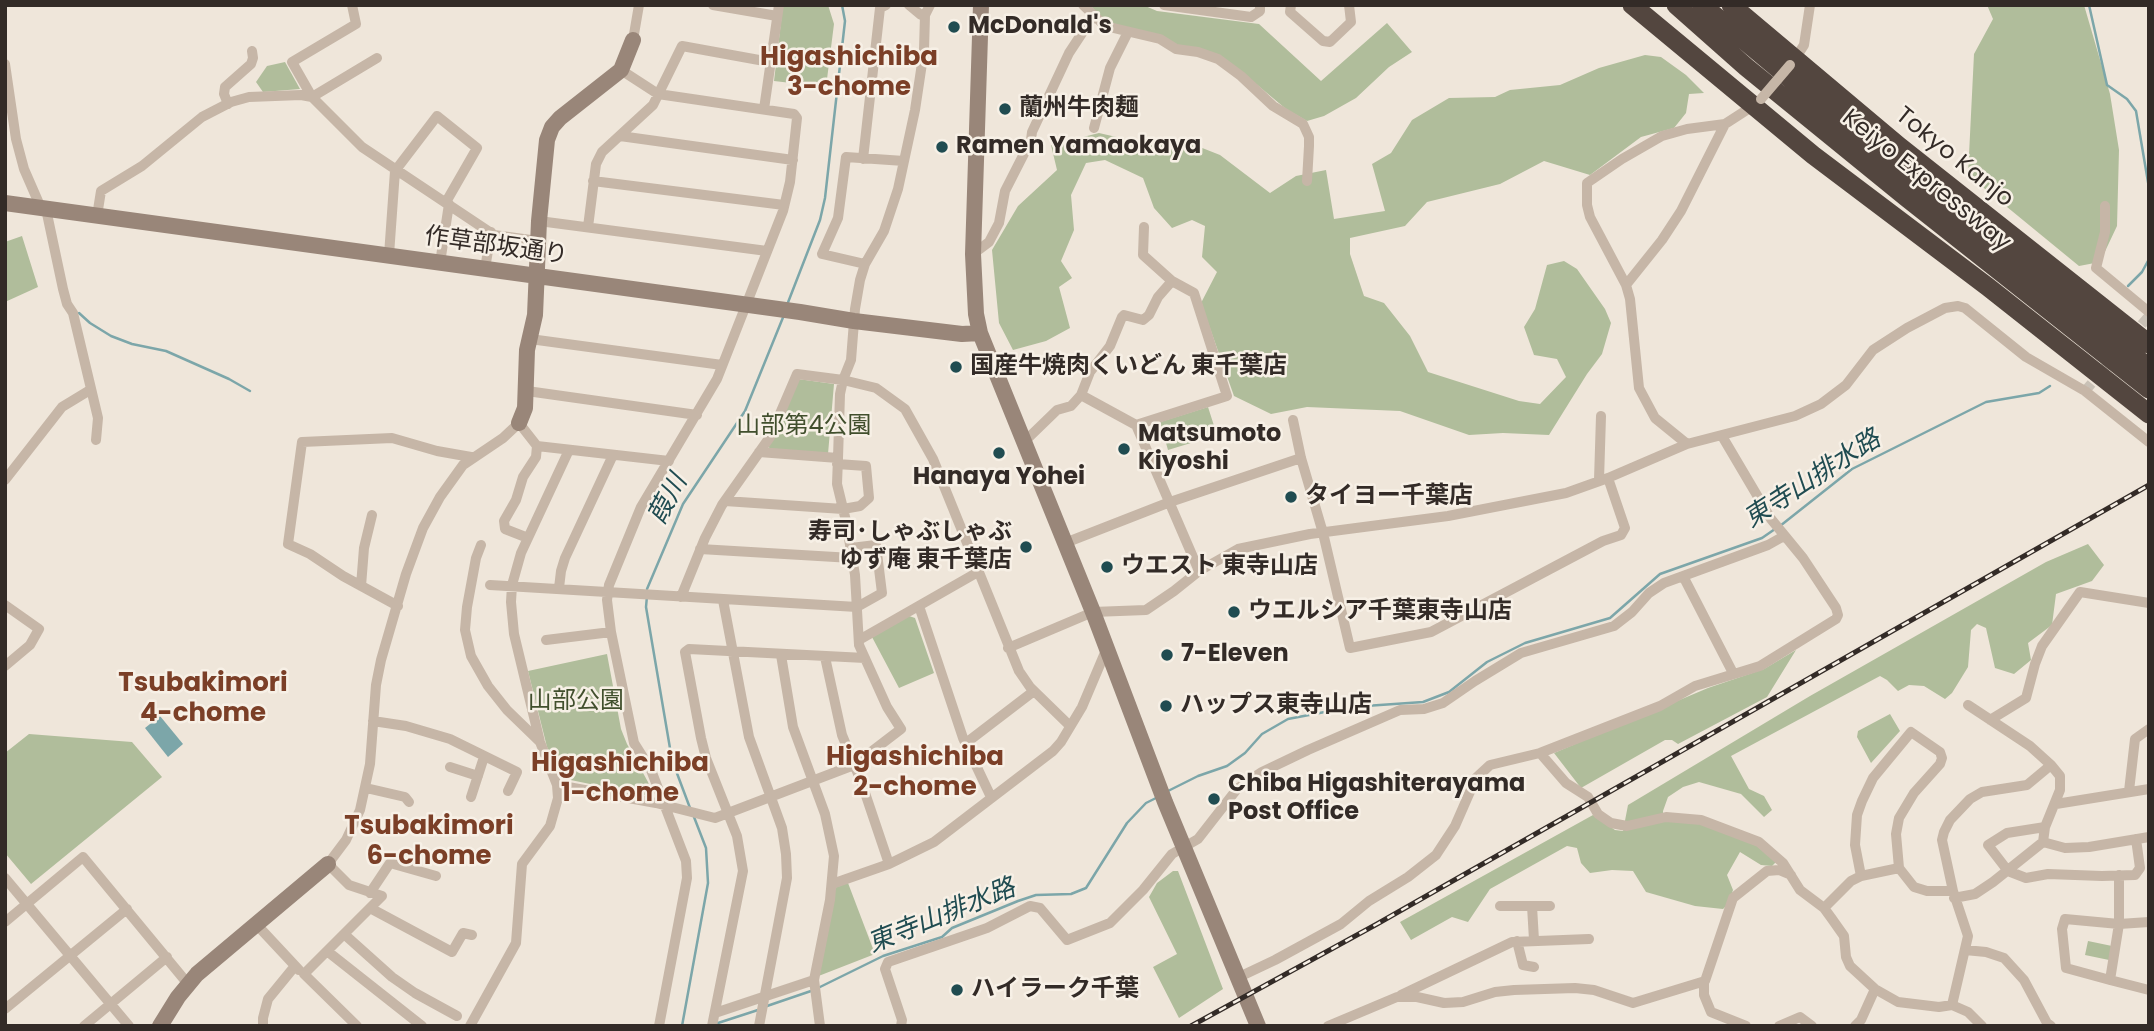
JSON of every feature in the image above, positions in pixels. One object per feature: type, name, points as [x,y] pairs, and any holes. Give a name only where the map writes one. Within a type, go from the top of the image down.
[{"type":"highway","points":[[1632,5],[1758,102],[1814,155],[1989,287],[2149,414]]},
{"type":"highway","points":[[1665,5],[1746,66]]},
{"type":"highway","name":"Keiyo Expressway","points":[[1676,5],[1746,66],[2149,389]]},
{"type":"highway","name":"Keiyo Expressway","points":[[1702,5],[1919,186],[2149,368]]},
{"type":"highway","name":"Tokyo Kanjo","points":[[1731,5],[1793,62],[2149,344]]},
{"type":"street","points":[[352,5],[356,24],[292,62],[312,97],[362,146],[395,171],[491,232],[538,241]]},
{"type":"street","points":[[160,1026],[188,984],[328,864],[355,825],[366,788],[381,660],[406,574],[423,528],[451,481],[471,457],[503,438],[519,423],[525,408],[527,350],[535,316],[543,160],[547,140],[552,127],[560,118],[621,70],[633,40],[639,5]]},
{"type":"street","points":[[713,5],[778,11],[764,110]]},
{"type":"street","points":[[863,159],[880,8],[886,5]]},
{"type":"street","points":[[909,5],[921,15],[928,10]]},
{"type":"street","points":[[981,5],[973,254],[976,314],[980,333],[1093,612],[1162,795],[1258,1026]]},
{"type":"street","points":[[1083,5],[1105,26],[1160,39],[1176,49],[1198,52],[1218,59],[1273,106],[1303,124],[1310,146],[1307,181]]},
{"type":"street","points":[[1164,5],[1251,17],[1260,10],[1261,5]]},
{"type":"street","points":[[1291,5],[1290,12],[1323,41],[1330,41],[1351,22],[1349,5]]},
{"type":"street","points":[[1687,444],[1655,418],[1639,388],[1630,299],[1626,285],[1590,217],[1587,183],[1662,136],[1687,129],[1725,124],[1758,102],[1793,62],[1807,35],[1810,5]]},
{"type":"street","points":[[557,785],[665,805],[715,818],[854,765],[901,729],[887,708],[875,676],[864,659],[859,639],[852,553],[837,484],[837,461],[843,380],[851,360],[860,279],[893,208],[915,110],[928,10]]},
{"type":"street","points":[[973,254],[989,242],[999,223],[1005,191],[1031,140],[1032,132],[1069,53],[1094,15]]},
{"type":"street","points":[[1094,128],[1110,68],[1128,32]]},
{"type":"street","points":[[588,227],[596,164],[602,152],[653,106],[682,46],[769,62]]},
{"type":"street","points":[[228,104],[224,94],[225,87],[251,64],[252,51]]},
{"type":"street","points":[[97,216],[101,191],[142,166],[202,117],[249,97],[312,97],[377,58]]},
{"type":"street","points":[[5,64],[16,139],[24,169],[44,209],[67,304],[73,313],[98,418],[96,440]]},
{"type":"street","points":[[621,70],[658,94],[794,114],[797,118],[793,160],[784,205],[746,305],[711,391],[640,507],[608,592],[611,632],[634,743],[651,770],[686,861],[687,878],[659,1026]]},
{"type":"street","points":[[389,255],[395,171],[437,116],[477,148],[447,203],[440,262]]},
{"type":"street","points":[[1626,285],[1681,211],[1725,124]]},
{"type":"street","points":[[620,136],[793,160]]},
{"type":"street","points":[[865,264],[822,254],[838,218],[846,158],[904,161]]},
{"type":"street","points":[[593,181],[784,205]]},
{"type":"street","name":"作草部坂通り","points":[[5,203],[854,321],[962,334],[980,333]]},
{"type":"street","points":[[2105,206],[2105,232],[2096,268],[2149,312]]},
{"type":"street","points":[[539,221],[767,251]]},
{"type":"street","points":[[1136,425],[1227,396],[1194,293],[1171,281],[1143,255],[1144,227]]},
{"type":"street","points":[[485,269],[491,232]]},
{"type":"street","points":[[1024,442],[1057,410],[1071,406],[1081,395],[1090,372],[1110,346],[1122,317],[1124,315],[1143,320],[1171,281]]},
{"type":"street","points":[[1008,648],[1093,612],[1146,610],[1199,571],[1238,549],[1323,533],[1448,516],[1566,493],[1687,444],[1795,416],[1821,404],[1846,385],[1873,350],[1945,308],[1965,308],[2026,357],[2085,391],[2149,442]]},
{"type":"street","points":[[530,339],[722,365]]},
{"type":"street","points":[[681,597],[700,549],[725,501],[769,437],[797,374],[843,380],[876,388],[897,401],[912,419],[933,459],[1019,671],[1034,691],[1070,726]]},
{"type":"street","points":[[5,480],[62,407],[90,390]]},
{"type":"street","points":[[527,391],[696,415]]},
{"type":"street","points":[[1081,395],[1136,425],[1199,571]]},
{"type":"street","points":[[1293,420],[1350,648],[1431,632],[1603,541],[1621,535],[1625,528],[1604,479],[1601,416]]},
{"type":"street","points":[[519,423],[537,446],[536,457],[523,477],[516,500],[504,521],[505,529],[528,538]]},
{"type":"street","points":[[1237,978],[1342,924],[1368,901],[1408,877],[1437,855],[1455,826],[1482,771],[1490,765],[1540,753],[1660,706],[1695,686],[1759,666],[1836,619],[1838,615],[1803,558],[1771,519],[1722,436]]},
{"type":"street","points":[[398,606],[288,544],[302,442],[393,438],[437,451],[471,457]]},
{"type":"street","points":[[537,446],[669,460]]},
{"type":"street","points":[[470,1026],[516,943],[522,864],[550,827],[558,798],[557,785],[540,742],[514,634],[511,602],[516,566],[569,450]]},
{"type":"street","points":[[725,501],[843,509],[860,506],[869,498],[866,466],[759,452]]},
{"type":"street","points":[[559,588],[565,558],[613,455]]},
{"type":"street","points":[[1065,543],[1170,502],[1301,458]]},
{"type":"street","points":[[361,586],[364,548],[372,515]]},
{"type":"street","points":[[901,1026],[902,1020],[885,969],[888,962],[987,928],[1030,906],[1040,908],[1067,940],[1110,923],[1143,890],[1172,854],[1198,839],[1237,789],[1262,772],[1400,710],[1424,709],[1443,703],[1521,653],[1614,626],[1632,612],[1648,593],[1664,583],[1768,545],[1782,533]]},
{"type":"street","points":[[481,545],[467,607],[466,630],[471,656],[482,677],[502,704],[540,742]]},
{"type":"street","points":[[490,585],[857,607],[882,593],[876,545],[852,553],[700,549]]},
{"type":"street","points":[[859,639],[978,572]]},
{"type":"street","points":[[1683,576],[1733,673]]},
{"type":"street","points":[[1990,720],[2026,698],[2042,646],[2080,592],[2149,603]]},
{"type":"street","points":[[723,600],[749,737],[782,828],[787,866],[760,1022]]},
{"type":"street","points":[[5,605],[39,629],[30,645],[5,666]]},
{"type":"street","points":[[919,606],[966,743],[991,797]]},
{"type":"street","points":[[546,640],[611,632]]},
{"type":"street","points":[[832,884],[889,864],[934,842],[1053,751],[1082,706],[1107,648]]},
{"type":"street","points":[[713,1020],[743,872],[737,836],[706,758],[685,652],[689,649],[864,659]]},
{"type":"street","points":[[781,655],[793,727],[825,814],[834,856],[832,884],[814,987],[819,1026]]},
{"type":"street","points":[[825,657],[835,710],[889,864]]},
{"type":"street","points":[[966,743],[1034,691]]},
{"type":"street","points":[[1861,876],[1855,845],[1857,815],[1873,778],[1911,732],[1940,752],[1942,758],[1940,764],[1914,793],[1899,818],[1896,834],[1899,868],[1914,887],[1954,895],[1975,894],[2043,842],[2045,827],[2060,790],[2060,776],[2030,746],[1968,705]]},
{"type":"street","points":[[373,721],[427,731],[450,739],[517,772],[508,791]]},
{"type":"street","points":[[2129,791],[2135,739],[2149,729]]},
{"type":"street","points":[[1540,753],[1566,783],[1588,797],[1598,814],[1611,823],[1627,826],[1666,817],[1701,820],[1759,842],[1772,852],[1800,890],[1824,908],[1844,936],[1846,957],[1850,966],[1875,989],[1898,1002],[1939,1007],[1952,1005],[1968,1012],[1982,1026]]},
{"type":"street","points":[[471,797],[484,757]]},
{"type":"street","points":[[1952,1005],[1968,936],[1954,895],[1942,840],[1944,832],[1950,820],[1969,799],[1982,792],[2027,785],[2051,765]]},
{"type":"street","points":[[450,767],[478,776]]},
{"type":"street","points":[[366,788],[405,797],[409,802]]},
{"type":"street","points":[[2056,804],[2149,789]]},
{"type":"street","points":[[2045,827],[2007,833],[1988,845],[2008,871],[2026,878],[2048,874],[2135,875],[2140,868],[2136,839]]},
{"type":"street","points":[[2043,842],[2065,848],[2089,848],[2149,837]]},
{"type":"street","points":[[5,922],[83,857],[188,984]]},
{"type":"street","points":[[370,893],[390,863],[436,876]]},
{"type":"street","points":[[263,1026],[262,1018],[268,999],[300,970],[327,951],[382,897],[349,885],[328,864]]},
{"type":"street","points":[[1824,908],[1851,881],[1861,876],[1899,868]]},
{"type":"street","points":[[1746,1026],[1711,1012],[1704,995],[1704,981],[1733,898],[1767,871],[1779,870],[1791,875]]},
{"type":"street","points":[[2110,980],[2119,924],[2119,875]]},
{"type":"street","points":[[5,878],[128,1026]]},
{"type":"street","points":[[1500,906],[1550,906]]},
{"type":"street","points":[[1532,906],[1534,940]]},
{"type":"street","points":[[370,908],[452,952],[463,933],[472,935]]},
{"type":"street","points":[[5,1009],[127,909]]},
{"type":"street","points":[[2149,922],[2119,924],[2065,919],[2062,929],[2066,968],[2149,990]]},
{"type":"street","points":[[257,925],[357,1026]]},
{"type":"street","points":[[345,934],[415,993],[457,1016]]},
{"type":"street","points":[[1328,1026],[1517,941],[1589,939]]},
{"type":"street","points":[[1517,941],[1523,965],[1534,967]]},
{"type":"street","points":[[1965,950],[1986,952],[2004,958],[2024,980],[2051,1026]]},
{"type":"street","points":[[327,951],[422,1026]]},
{"type":"street","points":[[84,1026],[167,957]]},
{"type":"street","points":[[1397,997],[1444,1003],[1463,1002],[1495,992],[1575,988],[1594,990],[1633,1003],[1704,981]]},
{"type":"street","points":[[713,1020],[764,999],[814,987]]},
{"type":"street","points":[[1855,1026],[1861,1020],[1875,989]]},
{"type":"street","points":[[1779,1026],[1800,1017],[1812,1026]]},
{"type":"green space","points":[[783,5],[828,5],[834,24],[826,87],[774,81]]},
{"type":"green space","points":[[1090,5],[1143,5],[1157,11],[1259,24],[1321,81],[1387,23],[1412,52],[1389,67],[1356,98],[1324,116],[1307,121],[1286,109],[1243,73],[1181,48],[1106,23]]},
{"type":"green space","points":[[1987,5],[2084,5],[2110,94],[2119,150],[2117,226],[2100,262],[2079,266],[1968,175],[1974,54],[1993,19]]},
{"type":"green space","points":[[1645,55],[1661,57],[1686,75],[1704,93],[1689,94],[1686,113],[1674,128],[1641,137],[1590,175],[1544,161],[1500,184],[1427,202],[1405,226],[1350,238],[1350,254],[1364,296],[1384,303],[1410,336],[1428,372],[1519,401],[1540,404],[1566,377],[1557,359],[1534,355],[1524,327],[1535,309],[1547,265],[1564,261],[1577,269],[1605,309],[1611,323],[1602,354],[1549,435],[1469,435],[1400,411],[1307,407],[1271,414],[1234,396],[1201,303],[1217,272],[1202,257],[1205,226],[1192,220],[1172,228],[1154,208],[1143,178],[1105,160],[1086,163],[1071,195],[1074,230],[1061,261],[1072,278],[1059,287],[1070,328],[1046,341],[1013,350],[999,323],[992,250],[1018,206],[1057,170],[1051,145],[1099,133],[1151,145],[1182,140],[1220,155],[1270,193],[1296,176],[1326,170],[1334,219],[1385,211],[1372,164],[1391,153],[1412,120],[1449,98],[1495,97],[1510,90],[1560,85],[1599,68]]},
{"type":"green space","points":[[285,62],[300,89],[263,92],[256,82],[267,66]]},
{"type":"green space","points":[[22,236],[38,287],[5,302],[5,242]]},
{"type":"green space","name":"山部第4公園","points":[[798,379],[834,384],[828,454],[770,449],[767,444]]},
{"type":"green space","points":[[1208,407],[1217,435],[1168,450],[1160,422]]},
{"type":"green space","points":[[2088,544],[2104,565],[2092,581],[2056,594],[2052,625],[2028,643],[2031,660],[2014,674],[1995,668],[1986,628],[1977,624],[1971,630],[1968,667],[1952,693],[1945,699],[1924,686],[1909,685],[1898,691],[1880,676],[1731,756],[1749,789],[1764,796],[1772,810],[1764,817],[1741,794],[1699,782],[1683,787],[1668,797],[1663,820],[1701,824],[1749,841],[1772,855],[1776,862],[1772,866],[1761,865],[1740,852],[1727,875],[1733,890],[1723,909],[1695,906],[1646,892],[1633,871],[1590,873],[1581,863],[1577,848],[1567,846],[1490,889],[1468,922],[1452,917],[1411,940],[1400,922],[1593,815],[1615,830],[1623,831],[1628,805],[1810,696],[2046,562]]},
{"type":"green space","points":[[909,616],[915,618],[934,673],[899,688],[872,637]]},
{"type":"green space","points":[[1796,650],[1767,697],[1678,744],[1665,740],[1581,788],[1554,753],[1708,688],[1764,669]]},
{"type":"green space","name":"山部公園","points":[[607,654],[621,729],[653,797],[561,778],[547,747],[528,671]]},
{"type":"green space","points":[[1890,714],[1900,731],[1871,763],[1857,737],[1858,731]]},
{"type":"green space","points":[[29,734],[132,742],[162,777],[31,884],[5,853],[5,753]]},
{"type":"green space","points":[[1173,871],[1178,871],[1223,989],[1179,1018],[1153,967],[1177,954],[1149,897],[1157,883]]},
{"type":"green space","points":[[848,883],[875,954],[816,977],[834,888]]},
{"type":"green space","points":[[2088,941],[2112,946],[2109,960],[2085,955]]},
{"type":"water","points":[[160,716],[183,744],[168,757],[145,728]]},
{"type":"waterway","name":"葭川","points":[[787,305],[820,220],[825,198],[845,21],[842,5]]},
{"type":"waterway","name":"東寺山排水路","points":[[2089,5],[2107,85],[2127,99],[2136,111],[2149,188]]},
{"type":"waterway","name":"東寺山排水路","points":[[2128,286],[2142,272],[2149,259]]},
{"type":"waterway","points":[[79,313],[111,336],[132,344],[166,351],[250,391]]},
{"type":"waterway","name":"葭川","points":[[647,589],[683,504],[745,411],[784,315]]},
{"type":"waterway","name":"東寺山排水路","points":[[1780,526],[1852,469],[1986,402],[2039,393],[2050,386]]},
{"type":"waterway","name":"東寺山排水路","points":[[1168,791],[1198,776],[1227,766],[1245,753],[1262,734],[1288,719],[1351,707],[1423,702],[1449,692],[1487,662],[1525,643],[1610,618],[1660,574],[1762,538],[1775,529]]},
{"type":"waterway","name":"葭川","points":[[647,596],[646,607],[672,760],[690,808]]},
{"type":"waterway","name":"東寺山排水路","points":[[820,987],[883,956],[942,937],[952,928],[1018,901],[1036,895],[1071,894],[1086,888],[1127,823],[1146,803],[1156,798]]},
{"type":"waterway","name":"葭川","points":[[682,1026],[708,883],[706,848],[694,817]]},
{"type":"waterway","name":"東寺山排水路","points":[[767,1006],[811,991]]},
{"type":"waterway","name":"東寺山排水路","points":[[718,1023],[758,1010]]},
{"type":"tunnel","points":[[2132,336],[2149,316]]},
{"type":"tunnel","points":[[2085,391],[2115,356]]},
{"type":"railway","points":[[1191,1026],[1377,924],[2149,485]]},
{"type":"place","name":"McDonald's","points":[[954,27]]},
{"type":"place","name":"蘭州牛肉麺","points":[[1005,109]]},
{"type":"place","name":"Ramen Yamaokaya","points":[[942,147]]},
{"type":"place","name":"国産牛焼肉くいどん 東千葉店","points":[[956,367]]},
{"type":"place","name":"Matsumoto Kiyoshi","points":[[1124,449]]},
{"type":"place","name":"Hanaya Yohei","points":[[999,453]]},
{"type":"place","name":"タイヨー千葉店","points":[[1291,497]]},
{"type":"place","name":"寿司･しゃぶしゃぶ ゆず庵 東千葉店","points":[[1026,547]]},
{"type":"place","name":"ウエスト 東寺山店","points":[[1107,567]]},
{"type":"place","name":"ウエルシア千葉東寺山店","points":[[1234,612]]},
{"type":"place","name":"7-Eleven","points":[[1167,655]]},
{"type":"place","name":"ハップス東寺山店","points":[[1166,706]]},
{"type":"place","name":"Chiba Higashiterayama Post Office","points":[[1214,799]]},
{"type":"place","name":"ハイラーク千葉","points":[[957,990]]},
{"type":"district","name":"Higashichiba 3-chome","points":[[849,73]]},
{"type":"district","name":"Tsubakimori 4-chome","points":[[203,699]]},
{"type":"district","name":"Higashichiba 2-chome","points":[[915,773]]},
{"type":"district","name":"Higashichiba 1-chome","points":[[620,779]]},
{"type":"district","name":"Tsubakimori 6-chome","points":[[429,842]]}]
